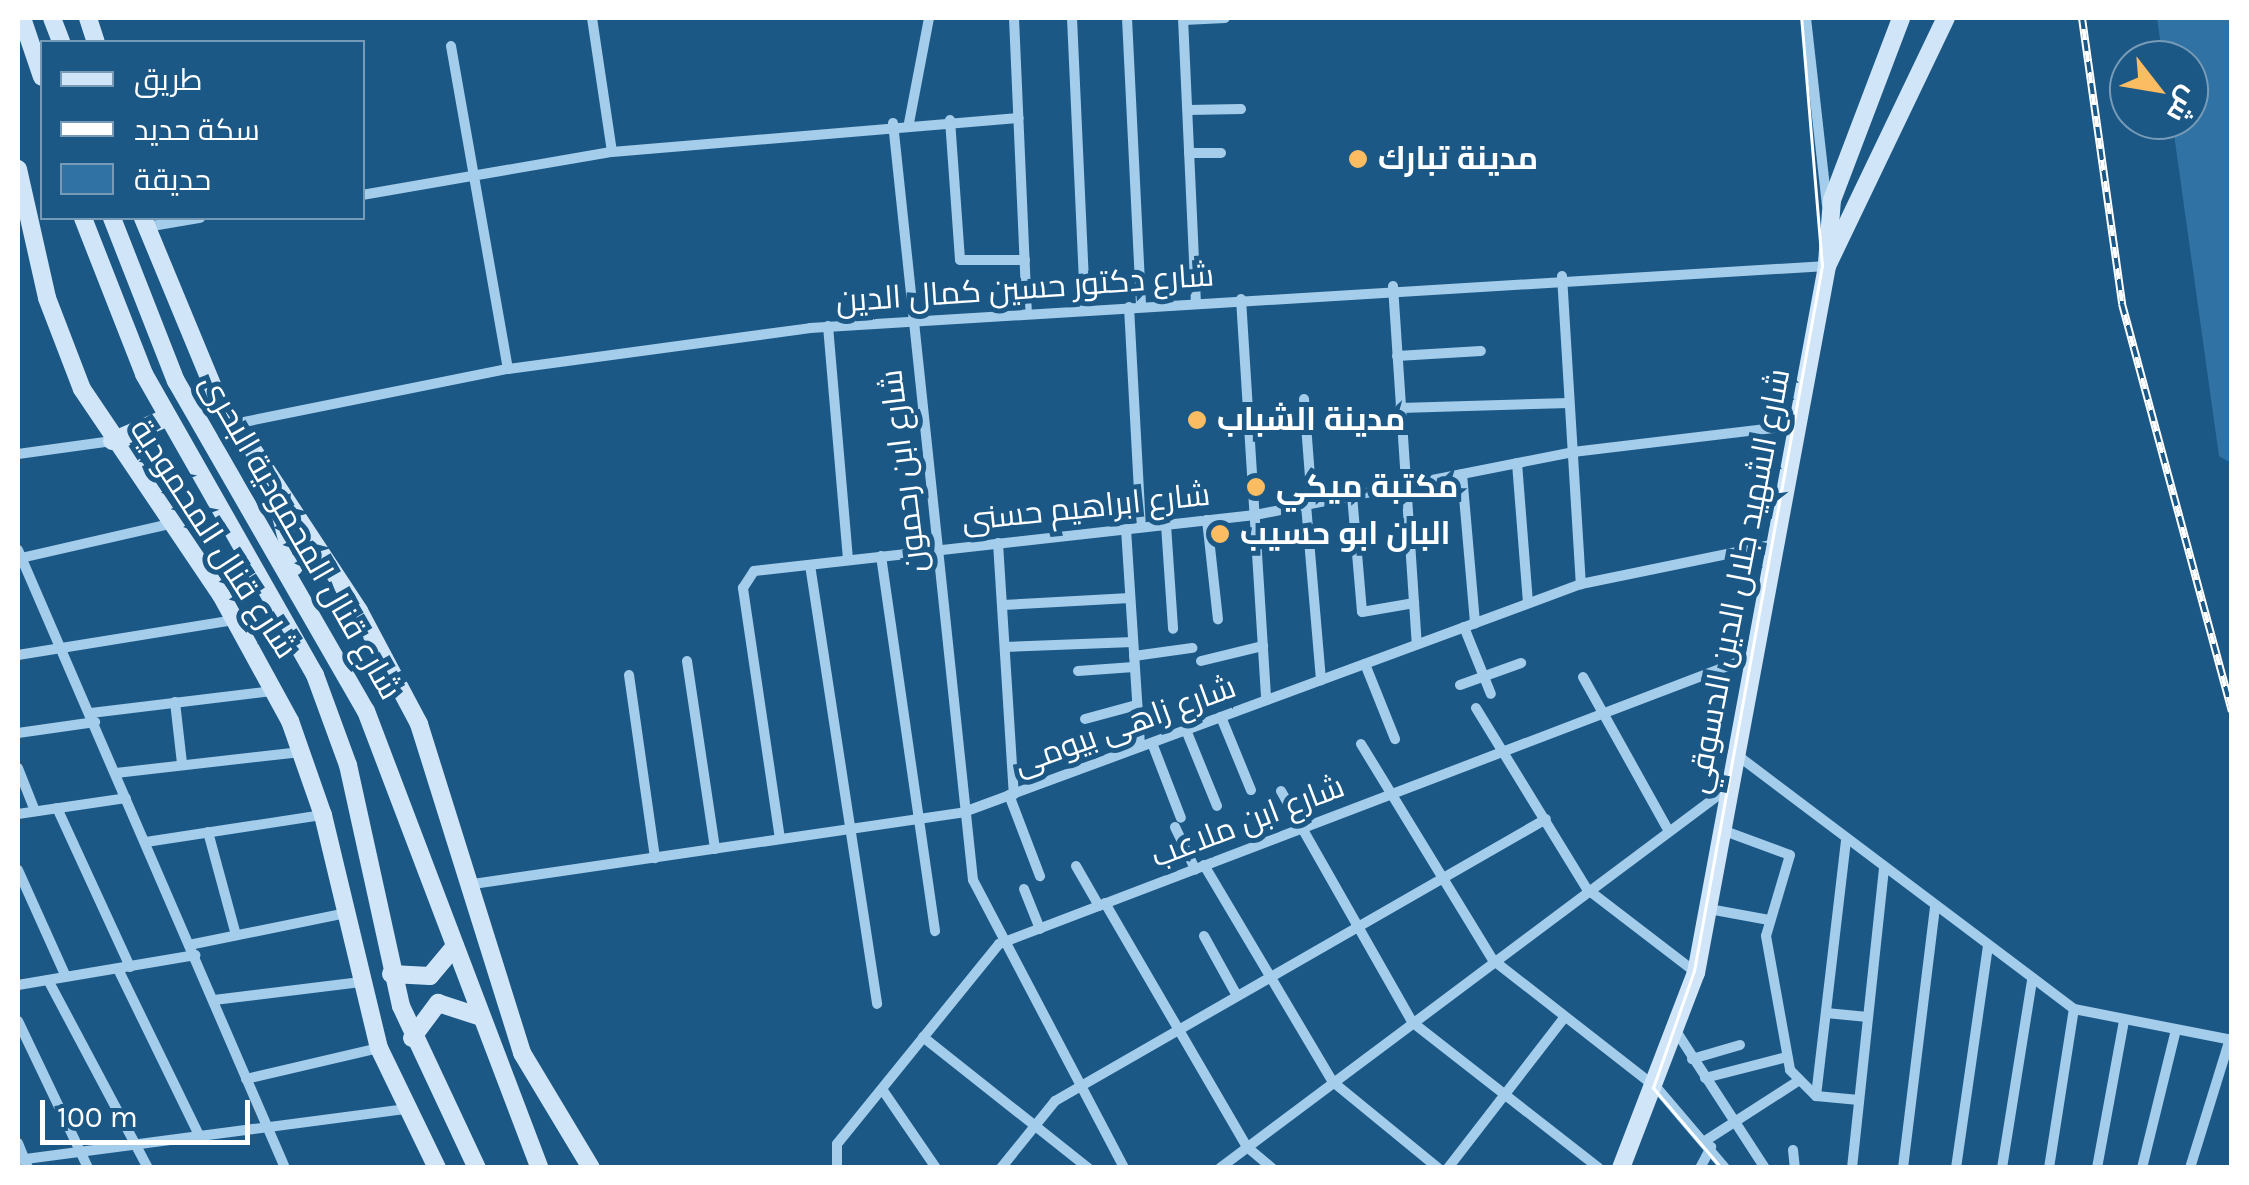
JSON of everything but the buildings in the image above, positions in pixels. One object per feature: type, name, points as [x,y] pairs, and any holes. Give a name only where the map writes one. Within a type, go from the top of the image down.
[{"type":"main road","points":[[22,18],[40,71]]},
{"type":"main road","points":[[1827,266],[1828,213],[1902,18]]},
{"type":"main road","name":"شارع الشهيد جلال الدين الدسوقي","points":[[1621,1168],[1656,1088],[1696,973],[1827,266],[1946,18]]},
{"type":"main road","name":"شارع قنال المحمودية","points":[[18,169],[22,214],[68,360],[112,441],[236,620],[276,691],[302,752],[323,815],[360,982],[379,1048],[437,1168]]},
{"type":"main road","name":"شارع قنال المحمودية البحرى","points":[[85,220],[166,418],[315,675],[348,765],[391,974],[412,1038],[477,1168]]},
{"type":"main road","name":"شارع قنال المحمودية البحرى","points":[[113,220],[176,381],[298,582],[386,755],[479,1016],[540,1168]]},
{"type":"main road","points":[[144,222],[184,332],[234,424],[401,686],[473,884],[522,1054],[591,1168]]},
{"type":"main road","points":[[112,441],[166,418]]},
{"type":"main road","points":[[274,488],[298,582]]},
{"type":"main road","points":[[391,974],[430,976],[455,946]]},
{"type":"main road","points":[[412,1038],[438,1003],[479,1016]]},
{"type":"street","points":[[592,18],[612,152]]},
{"type":"street","points":[[909,123],[930,18]]},
{"type":"street","points":[[1014,18],[1027,313]]},
{"type":"street","points":[[1072,18],[1084,309]]},
{"type":"street","points":[[1127,18],[1141,527]]},
{"type":"street","points":[[1196,302],[1184,19],[1225,18]]},
{"type":"street","points":[[1806,18],[1828,213]]},
{"type":"street","points":[[450,46],[508,369]]},
{"type":"street","points":[[1188,110],[1241,108]]},
{"type":"street","points":[[365,195],[474,180],[612,152],[893,123],[1019,118]]},
{"type":"street","points":[[950,120],[960,260],[1025,260]]},
{"type":"street","name":"شارع ابن رحمون","points":[[893,123],[910,321],[940,550],[973,880],[1000,944],[1124,1168]]},
{"type":"street","points":[[1190,154],[1222,153]]},
{"type":"street","points":[[144,222],[172,220]]},
{"type":"street","name":"شارع دكتور حسين كمال الدين","points":[[234,424],[508,369],[828,326],[1242,300],[1392,286],[1827,266]]},
{"type":"street","points":[[1562,276],[1581,584]]},
{"type":"street","points":[[1392,286],[1417,644]]},
{"type":"street","points":[[1242,300],[1266,700]]},
{"type":"street","points":[[828,326],[848,560]]},
{"type":"street","points":[[1397,356],[1481,351]]},
{"type":"street","points":[[1304,399],[1320,680]]},
{"type":"street","points":[[1400,408],[1570,403]]},
{"type":"street","name":"شارع ابراهيم حسنى","points":[[780,839],[743,588],[754,571],[1255,515],[1572,452],[1799,426]]},
{"type":"street","points":[[18,454],[112,441]]},
{"type":"street","points":[[1517,463],[1528,604]]},
{"type":"street","points":[[1462,474],[1470,625],[1491,694]]},
{"type":"street","points":[[1352,496],[1362,612],[1414,604]]},
{"type":"street","points":[[1207,520],[1218,619]]},
{"type":"street","points":[[169,524],[19,554],[56,652],[93,718],[285,1168]]},
{"type":"street","points":[[1166,525],[1172,628]]},
{"type":"street","points":[[1126,529],[1137,705],[1146,745],[1178,823],[1200,867],[1333,1082],[1438,1168]]},
{"type":"street","points":[[998,543],[1011,794],[1040,876]]},
{"type":"street","name":"شارع زاهى بيومى","points":[[473,884],[964,812],[1581,584],[1776,544]]},
{"type":"street","points":[[881,556],[935,931]]},
{"type":"street","points":[[810,564],[878,1004]]},
{"type":"street","points":[[1002,605],[1130,598]]},
{"type":"street","points":[[18,655],[56,652],[236,620]]},
{"type":"street","points":[[1004,647],[1132,642]]},
{"type":"street","points":[[1201,661],[1263,646]]},
{"type":"street","points":[[1078,671],[1192,648]]},
{"type":"street","name":"شارع ابن ملاعب","points":[[837,1168],[837,1144],[1000,944],[1755,655]]},
{"type":"street","points":[[688,661],[715,849]]},
{"type":"street","points":[[1460,685],[1521,663]]},
{"type":"street","points":[[1365,664],[1396,739]]},
{"type":"street","points":[[629,675],[655,858]]},
{"type":"street","points":[[1583,678],[1667,828]]},
{"type":"street","points":[[18,732],[175,702],[276,691]]},
{"type":"street","points":[[175,702],[182,763]]},
{"type":"street","points":[[1084,719],[1137,705]]},
{"type":"street","points":[[1476,708],[1587,888],[1696,973]]},
{"type":"street","points":[[1221,717],[1251,790]]},
{"type":"street","points":[[1186,730],[1217,806]]},
{"type":"street","points":[[1361,744],[1438,878],[1493,960],[1656,1088],[1726,1168]]},
{"type":"street","points":[[116,773],[302,752]]},
{"type":"street","points":[[1736,755],[2074,1009],[2231,1040],[2190,1168]]},
{"type":"street","points":[[18,768],[35,812]]},
{"type":"street","points":[[1220,1168],[1667,828],[1730,787]]},
{"type":"street","points":[[1281,792],[1298,829],[1412,1022],[1599,1168]]},
{"type":"street","points":[[18,814],[126,798]]},
{"type":"street","points":[[57,808],[200,1137]]},
{"type":"street","points":[[146,842],[323,815]]},
{"type":"street","points":[[1001,1168],[1035,1126],[1079,1087],[1546,819]]},
{"type":"street","points":[[1722,830],[1790,855],[1770,920],[1787,1057],[1798,1081],[1816,1096],[1860,1100]]},
{"type":"street","points":[[208,832],[236,935]]},
{"type":"street","points":[[1816,1096],[1846,839]]},
{"type":"street","points":[[1076,866],[1247,1147],[1272,1168]]},
{"type":"street","points":[[1852,1168],[1884,867]]},
{"type":"street","points":[[18,870],[66,978]]},
{"type":"street","points":[[1024,889],[1040,929]]},
{"type":"street","points":[[1903,1168],[1935,906]]},
{"type":"street","points":[[1709,909],[1770,920]]},
{"type":"street","points":[[18,985],[124,968],[236,935],[346,913]]},
{"type":"street","points":[[1204,936],[1236,994]]},
{"type":"street","points":[[1956,1168],[1988,947]]},
{"type":"street","points":[[48,980],[148,1168]]},
{"type":"street","points":[[2002,1168],[2032,980]]},
{"type":"street","points":[[214,1000],[360,982]]},
{"type":"street","points":[[2049,1168],[2074,1009]]},
{"type":"street","points":[[1826,1013],[1868,1017]]},
{"type":"street","points":[[1448,1168],[1564,1018]]},
{"type":"street","points":[[18,1021],[88,1168]]},
{"type":"street","points":[[2097,1168],[2124,1021]]},
{"type":"street","points":[[2142,1168],[2176,1030]]},
{"type":"street","points":[[1676,1031],[1765,1168]]},
{"type":"street","points":[[923,1037],[1082,1166]]},
{"type":"street","points":[[1692,1058],[1740,1045]]},
{"type":"street","points":[[246,1079],[379,1048]]},
{"type":"street","points":[[1706,1078],[1787,1057]]},
{"type":"street","points":[[1700,1168],[1708,1144],[1734,1122],[1798,1081]]},
{"type":"street","points":[[882,1089],[936,1168]]},
{"type":"street","points":[[18,1143],[24,1162],[138,1143],[268,1132],[406,1109]]},
{"type":"street","points":[[1794,1150],[1794,1168]]},
{"type":"green space","points":[[2157,18],[2231,18],[2231,463],[2219,456],[2175,140],[2209,140],[2209,40],[2160,40]]},
{"type":"tram line","points":[[1721,1168],[1653,1088],[1694,971],[1822,266],[1801,18]]},
{"type":"railway","points":[[2082,18],[2122,304],[2232,711]]},
{"type":"place","name":"مدينة تبارك","points":[[1358,159]]},
{"type":"place","name":"مدينة الشباب","points":[[1197,420]]},
{"type":"place","name":"مكتبة ميكي","points":[[1256,487]]},
{"type":"place","name":"البان ابو حسيب","points":[[1220,534]]}]
